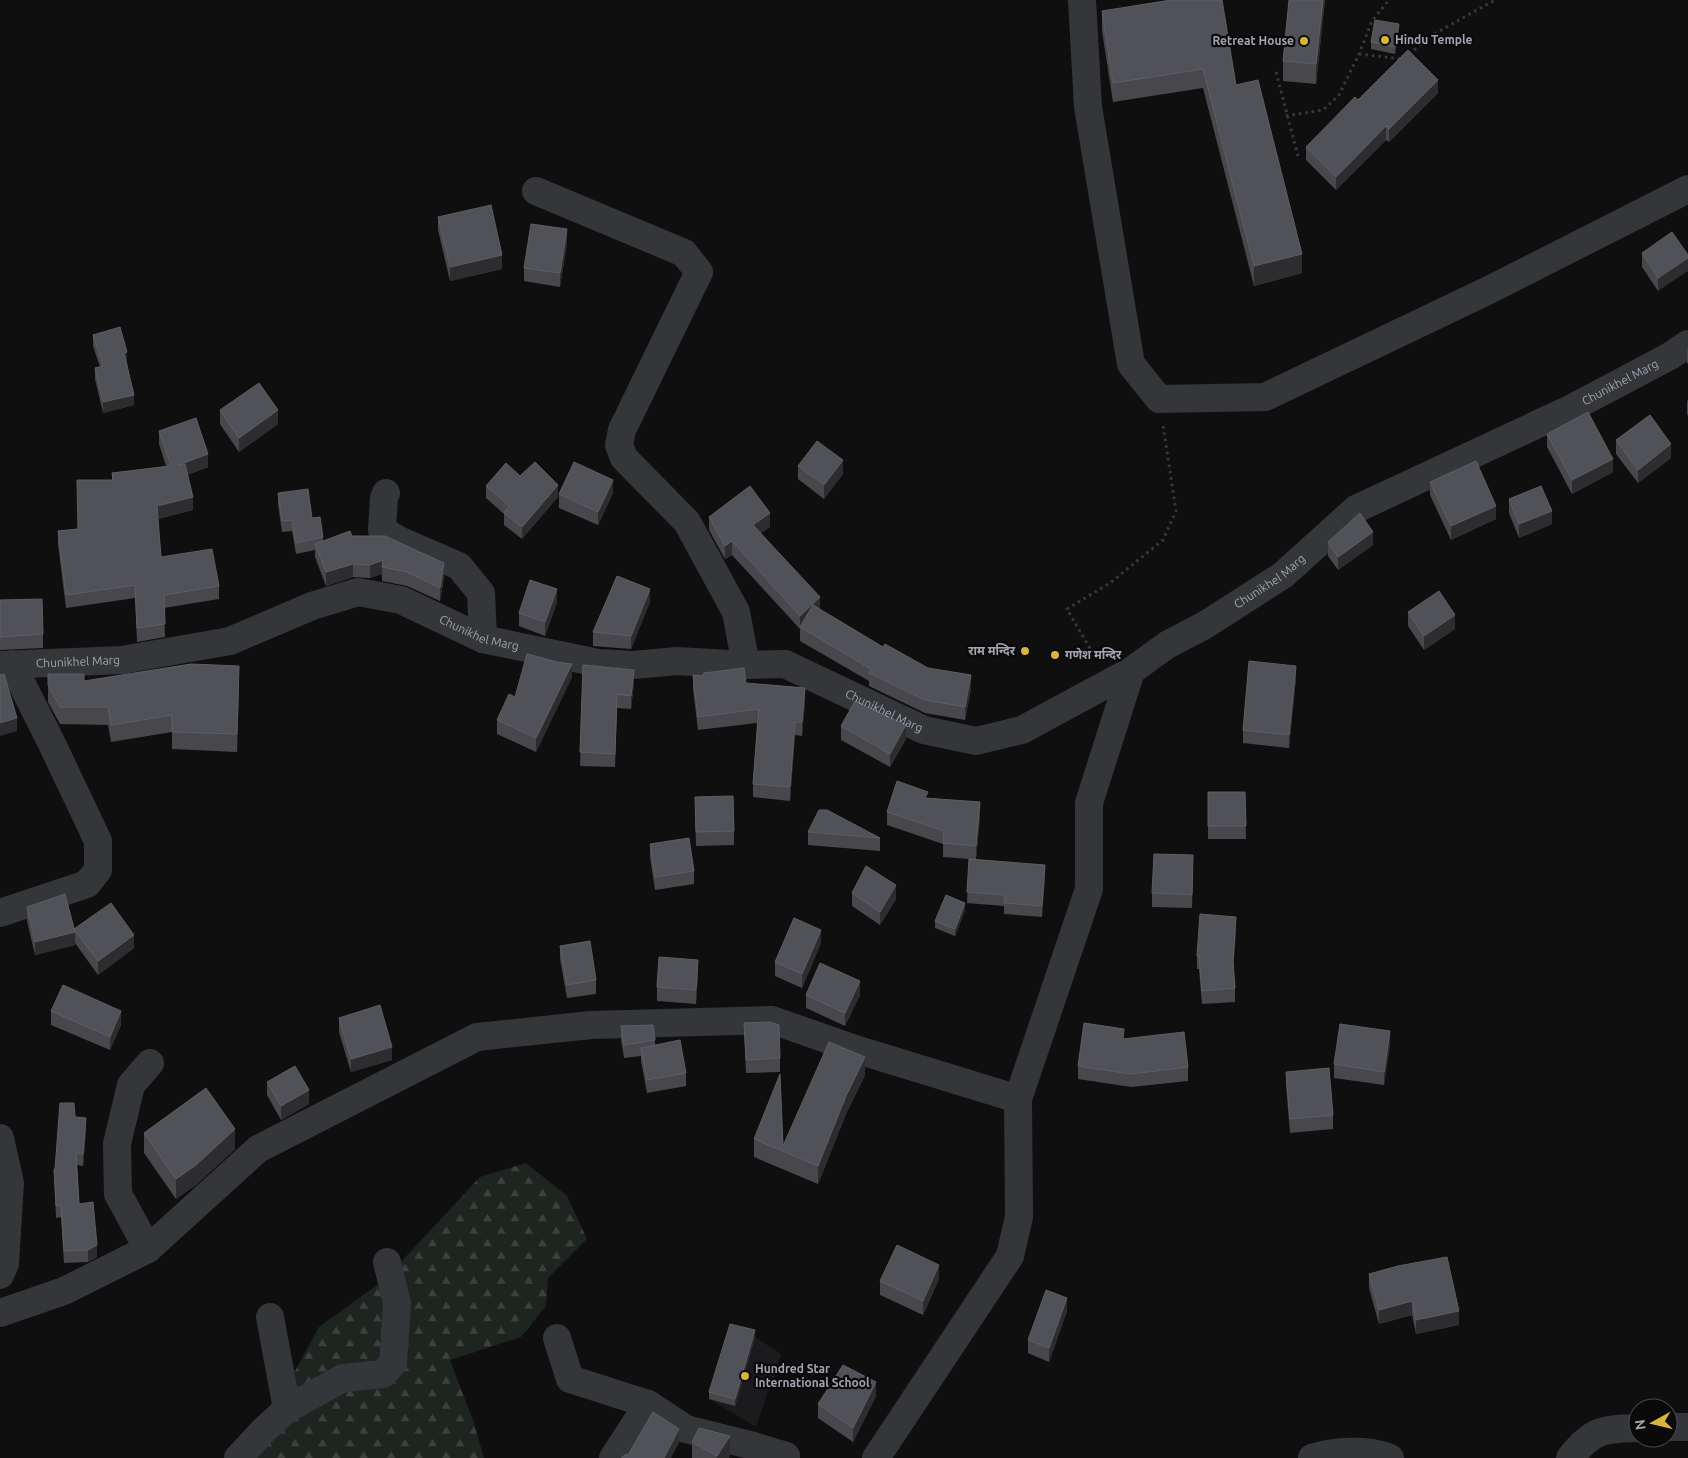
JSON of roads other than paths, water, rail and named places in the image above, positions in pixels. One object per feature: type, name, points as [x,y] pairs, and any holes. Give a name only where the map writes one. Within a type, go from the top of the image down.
[{"type":"street","points":[[1082,0],[1088,107],[1131,364],[1159,400],[1265,397],[1487,290],[1688,189]]},
{"type":"street","points":[[536,191],[684,253],[699,272],[622,430],[619,445],[624,458],[687,522],[736,612],[746,666]]},
{"type":"street","name":"Chunikhel Marg","points":[[6,664],[122,660],[230,641],[312,606],[358,592],[401,600],[483,639],[598,663],[634,665],[678,661],[746,666],[785,664],[924,730],[976,741],[1022,730],[1131,672],[1167,645],[1205,625],[1283,575],[1356,508],[1568,410],[1670,356],[1688,344]]},
{"type":"street","points":[[386,493],[382,530],[401,541],[459,566],[481,593],[483,639]]},
{"type":"street","points":[[0,913],[87,884],[98,870],[98,841],[53,746],[6,664]]},
{"type":"street","points":[[876,1458],[1010,1256],[1019,1217],[1018,1099],[1089,888],[1089,803],[1131,672]]},
{"type":"street","points":[[0,1313],[64,1291],[148,1249],[258,1148],[477,1038],[591,1025],[772,1020],[858,1050],[1018,1099]]},
{"type":"street","points":[[148,1249],[118,1194],[116,1144],[131,1085],[150,1063]]},
{"type":"street","points":[[0,1138],[10,1183],[5,1264],[0,1275]]},
{"type":"street","points":[[238,1458],[287,1409],[343,1378],[383,1374],[394,1363],[397,1303],[387,1262]]},
{"type":"street","points":[[270,1317],[287,1409]]},
{"type":"street","points":[[557,1338],[570,1379],[648,1404],[686,1429],[790,1457]]},
{"type":"street","points":[[613,1458],[648,1404]]},
{"type":"street","points":[[1570,1458],[1583,1442],[1596,1433],[1612,1429],[1628,1428]]},
{"type":"street","points":[[1312,1458],[1322,1454],[1350,1452],[1390,1458]]},
{"type":"place","name":"Hindu Temple","points":[[1385,40]]},
{"type":"place","name":"Retreat House","points":[[1304,41]]},
{"type":"place","name":"राम मन्दिर","points":[[1025,651]]},
{"type":"place","name":"गणेश मन्दिर","points":[[1055,655]]},
{"type":"place","name":"Hundred Star International School","points":[[745,1376]]}]
